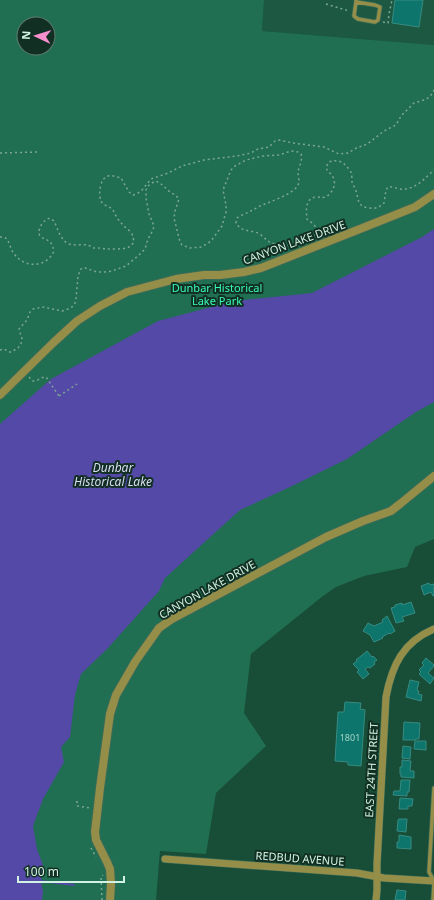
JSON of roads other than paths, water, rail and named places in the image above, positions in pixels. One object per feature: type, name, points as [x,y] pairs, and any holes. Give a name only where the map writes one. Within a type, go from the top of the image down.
[{"type":"street","name":"CANYON LAKE DRIVE","points":[[0,395],[53,343],[77,322],[100,306],[127,292],[176,279],[244,272],[261,268],[415,207],[434,194]]},
{"type":"street","name":"CANYON LAKE DRIVE","points":[[110,900],[110,869],[96,840],[95,832],[110,714],[116,695],[135,662],[152,638],[160,628],[172,620],[319,540],[363,520],[391,511],[434,476]]},
{"type":"street","name":"EAST 24TH STREET","points":[[376,900],[376,864],[386,696],[395,665],[401,655],[417,638],[425,632],[434,629]]},
{"type":"street","name":"REDBUD AVENUE","points":[[165,859],[357,873],[384,878],[434,882]]},
{"type":"lane","points":[[356,1],[380,7],[378,20],[375,22],[358,19],[354,16],[356,1]]},
{"type":"lane","points":[[433,900],[434,882],[429,872],[434,788]]},
{"type":"water","name":"Dunbar Historical Lake","points":[[434,229],[434,402],[416,412],[347,459],[240,510],[165,578],[159,591],[107,649],[81,674],[75,695],[70,737],[61,747],[64,762],[43,799],[33,826],[37,849],[44,868],[41,881],[43,892],[42,900],[0,900],[0,424],[51,379],[158,321],[234,301],[312,293],[422,237]]},
{"type":"waterway","points":[[41,881],[74,885]]},
{"type":"park label","name":"Dunbar Historical Lake Park","points":[[217,293]]}]
